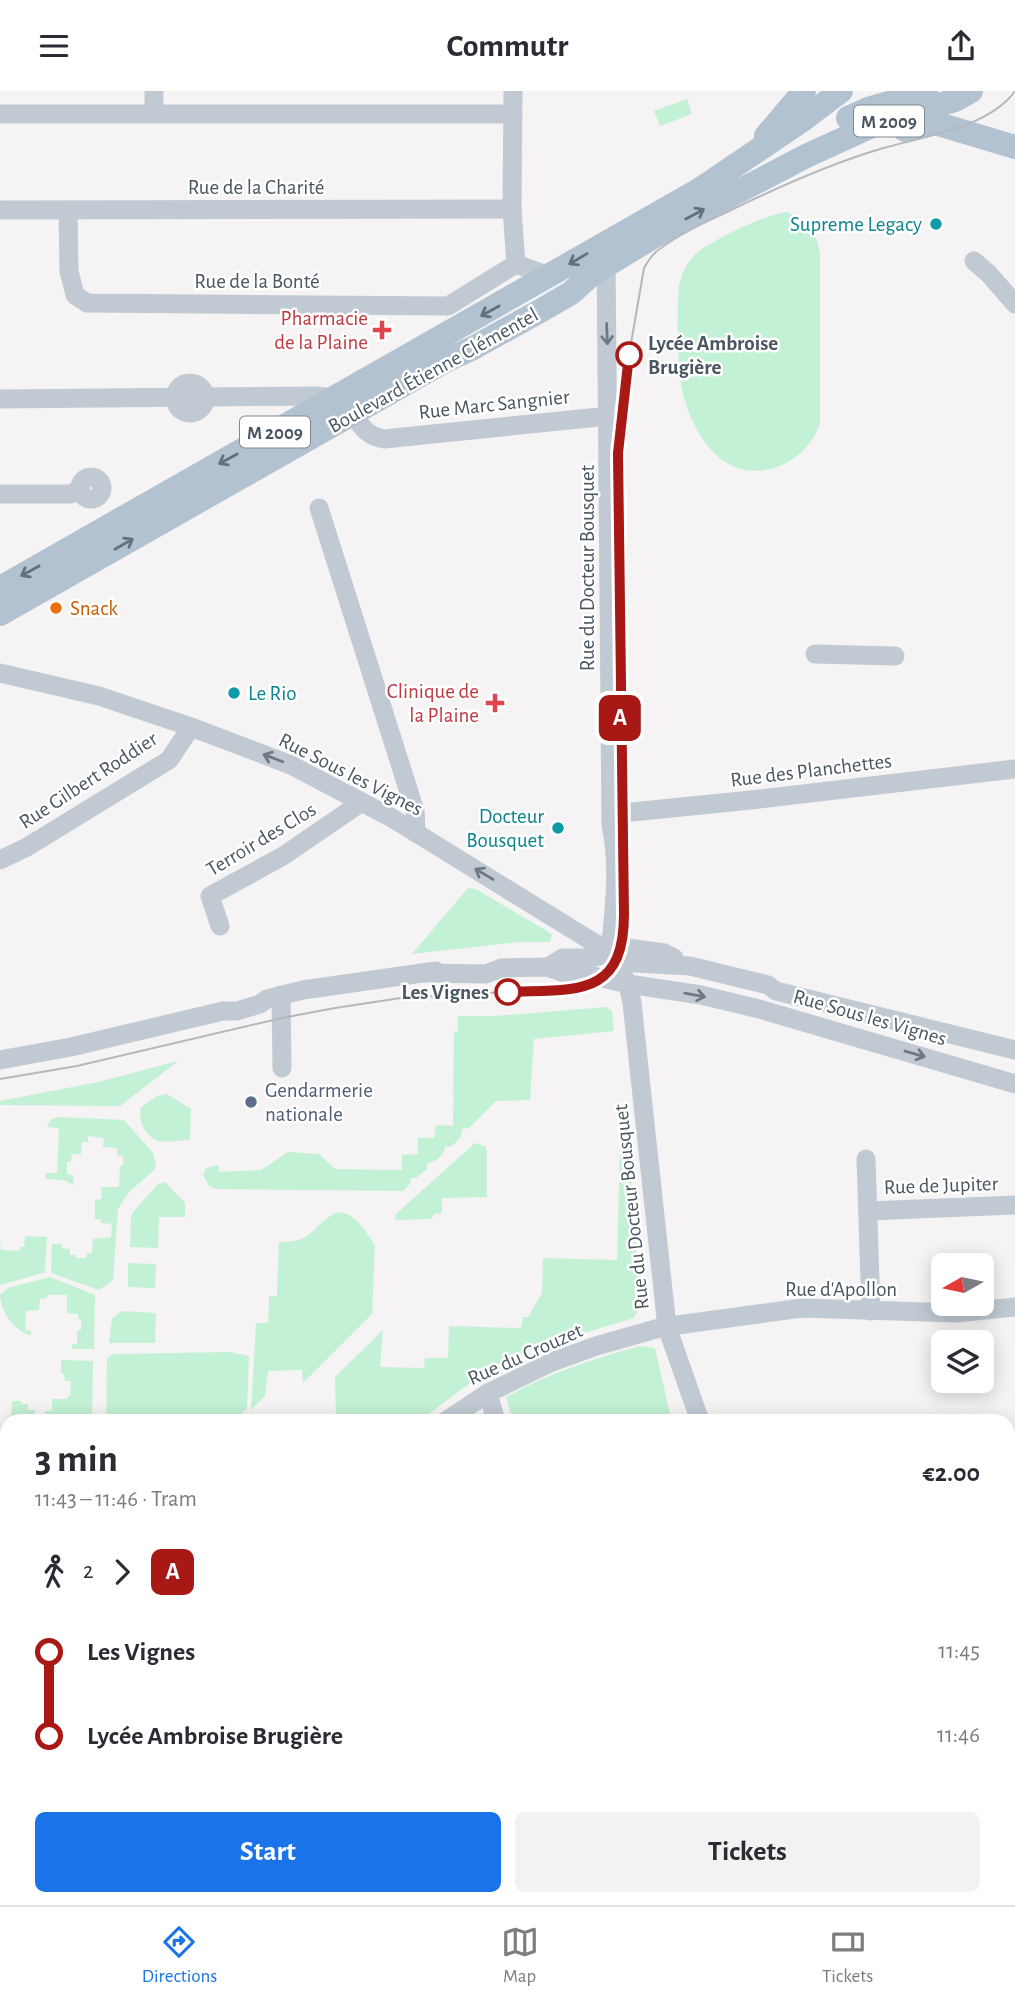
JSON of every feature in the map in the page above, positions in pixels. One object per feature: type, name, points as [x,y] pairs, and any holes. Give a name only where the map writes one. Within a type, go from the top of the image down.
[{"type":"main road","points":[[753,154],[776,121],[804,91]]},
{"type":"main road","name":"M 2009","points":[[753,154],[841,91]]},
{"type":"main road","name":"M 2009","points":[[839,140],[874,125],[925,95],[971,91]]},
{"type":"main road","points":[[780,169],[821,131],[868,109],[925,95],[1015,131]]},
{"type":"main road","points":[[839,140],[875,138],[932,123],[1015,147]]},
{"type":"main road","name":"Boulevard Étienne Clémentel","points":[[0,614],[343,406],[549,276],[663,231],[839,140]]},
{"type":"main road","name":"Boulevard Étienne Clémentel","points":[[0,588],[343,406],[571,293],[607,255],[753,154]]},
{"type":"street","points":[[154,91],[154,112]]},
{"type":"street","points":[[513,91],[512,209],[516,264],[549,276]]},
{"type":"street","points":[[0,114],[513,114]]},
{"type":"street","name":"Rue de la Charité","points":[[0,210],[512,209]]},
{"type":"street","name":"Rue de la Bonté","points":[[68,210],[69,271],[75,295],[87,303],[448,306],[516,264]]},
{"type":"street","name":"Rue du Docteur Bousquet","points":[[607,255],[612,814],[616,912],[610,953]]},
{"type":"street","points":[[974,261],[996,281],[1015,304]]},
{"type":"street","points":[[571,293],[595,292],[606,299]]},
{"type":"street","points":[[0,399],[317,395],[343,406]]},
{"type":"street","name":"Rue Marc Sangnier","points":[[343,406],[365,432],[384,439],[609,416]]},
{"type":"street","points":[[0,494],[71,494],[80,489]]},
{"type":"street","points":[[319,508],[415,811],[416,833]]},
{"type":"street","points":[[815,654],[895,656]]},
{"type":"street","name":"Rue Sous les Vignes","points":[[0,673],[99,696],[291,765],[416,833],[610,953],[628,984]]},
{"type":"street","name":"Rue Gilbert Roddier","points":[[0,860],[169,760],[191,727]]},
{"type":"street","name":"Rue des Planchettes","points":[[612,814],[775,798],[1015,769]]},
{"type":"street","name":"Terroir des Clos","points":[[220,926],[210,896],[283,856],[362,802]]},
{"type":"street","points":[[555,962],[569,935],[564,924]]},
{"type":"street","name":"Rue Sous les Vignes","points":[[610,953],[628,948],[664,953],[691,966],[768,985],[776,991],[1015,1050]]},
{"type":"street","points":[[0,1060],[71,1048],[223,1011],[237,1011],[260,1005],[274,997],[303,990],[487,962],[500,968],[591,958],[610,953]]},
{"type":"street","points":[[555,962],[564,973],[589,975],[628,984]]},
{"type":"street","name":"Rue Sous les Vignes","points":[[628,984],[644,975],[661,974],[691,966]]},
{"type":"street","name":"Rue du Docteur Bousquet","points":[[628,984],[667,1327],[698,1414]]},
{"type":"street","name":"Rue Sous les Vignes","points":[[628,984],[701,995],[759,1009],[1015,1084]]},
{"type":"street","points":[[274,997],[282,1068]]},
{"type":"street","points":[[866,1159],[871,1311]]},
{"type":"street","name":"Rue de Jupiter","points":[[868,1211],[1015,1205]]},
{"type":"street","name":"Rue d'Apollon","points":[[667,1327],[802,1308],[956,1313],[1015,1307]]},
{"type":"street","name":"Rue du Crouzet","points":[[456,1414],[488,1393],[552,1363],[596,1346],[667,1327]]},
{"type":"street","points":[[488,1393],[494,1414]]},
{"type":"green space","points":[[687,99],[692,114],[660,126],[654,111]]},
{"type":"green space","points":[[787,212],[810,229],[820,254],[820,424],[812,440],[794,458],[778,467],[752,471],[722,460],[710,449],[692,420],[682,388],[679,365],[679,285],[694,255],[728,234]]},
{"type":"green space","points":[[468,888],[476,889],[552,934],[550,942],[520,942],[412,954]]},
{"type":"green space","points":[[606,1007],[612,1011],[614,1031],[534,1039],[530,1100],[496,1101],[469,1128],[462,1129],[461,1137],[452,1146],[445,1147],[439,1158],[427,1163],[427,1169],[416,1178],[411,1178],[410,1184],[403,1191],[215,1189],[209,1186],[203,1175],[206,1168],[219,1165],[219,1172],[261,1170],[288,1152],[319,1154],[335,1169],[402,1170],[402,1155],[418,1154],[418,1138],[434,1138],[436,1125],[453,1126],[454,1032],[458,1031],[458,1016],[494,1016]]},
{"type":"green space","points":[[178,1061],[120,1106],[0,1105],[0,1101],[98,1082]]},
{"type":"green space","points":[[167,1094],[191,1109],[190,1140],[159,1141],[150,1136],[144,1127],[140,1117],[141,1107],[157,1096]]},
{"type":"green space","points":[[58,1117],[124,1120],[153,1153],[156,1165],[154,1170],[128,1193],[118,1209],[113,1280],[99,1290],[51,1273],[52,1244],[62,1244],[62,1248],[70,1249],[70,1255],[75,1255],[76,1258],[86,1258],[87,1253],[92,1253],[93,1239],[111,1237],[112,1224],[101,1223],[101,1219],[95,1219],[95,1200],[102,1199],[101,1187],[119,1187],[123,1156],[117,1155],[117,1148],[103,1147],[104,1138],[88,1136],[88,1142],[82,1142],[81,1154],[72,1154],[71,1161],[67,1162],[67,1174],[73,1175],[74,1185],[64,1180],[46,1179],[45,1173],[57,1173],[59,1128],[47,1127],[50,1120]]},
{"type":"green space","points":[[627,1128],[640,1307],[634,1318],[534,1348],[489,1369],[428,1414],[336,1414],[335,1377],[383,1330],[380,1367],[424,1368],[425,1358],[448,1358],[449,1326],[521,1328],[523,1317],[528,1317],[542,1293],[543,1258],[617,1260],[621,1133]]},
{"type":"green space","points":[[475,1143],[485,1146],[487,1150],[487,1197],[442,1198],[442,1213],[434,1214],[431,1219],[395,1220],[396,1214]]},
{"type":"green space","points":[[165,1182],[185,1203],[185,1217],[159,1217],[158,1248],[130,1247],[133,1212],[158,1184]]},
{"type":"green space","points":[[338,1212],[355,1219],[375,1245],[372,1314],[303,1383],[302,1370],[268,1371],[265,1396],[251,1410],[256,1323],[268,1323],[269,1296],[277,1296],[279,1242],[307,1236]]},
{"type":"green space","points":[[25,1236],[47,1237],[45,1270],[43,1273],[0,1285],[0,1242],[1,1250],[19,1251],[20,1247],[24,1247]]},
{"type":"green space","points":[[128,1263],[156,1264],[155,1288],[128,1287]]},
{"type":"green space","points":[[50,1277],[95,1295],[94,1349],[72,1349],[72,1344],[77,1344],[77,1330],[81,1330],[81,1320],[78,1319],[78,1314],[67,1313],[67,1295],[47,1295],[47,1298],[40,1299],[39,1310],[26,1311],[25,1330],[31,1331],[31,1335],[19,1330],[6,1314],[0,1295],[8,1288]]},
{"type":"green space","points":[[121,1311],[156,1313],[155,1343],[109,1343],[112,1319]]},
{"type":"green space","points":[[640,1346],[655,1348],[670,1414],[511,1414],[506,1397],[538,1381]]},
{"type":"green space","points":[[230,1352],[249,1356],[247,1408],[241,1414],[106,1414],[107,1360],[109,1356]]},
{"type":"green space","points":[[61,1360],[93,1361],[92,1414],[45,1414],[45,1411],[52,1411],[52,1399],[67,1399],[70,1396],[71,1381],[65,1381],[64,1374],[61,1373]]},
{"type":"green space","points":[[12,1401],[21,1401],[22,1404],[28,1404],[28,1410],[35,1410],[35,1414],[11,1414]]},
{"type":"tram line","points":[[0,1079],[77,1066],[335,1008],[401,998],[579,988],[607,973],[619,952],[623,930],[618,453],[629,355],[644,268],[658,250],[693,228],[745,203],[841,162],[972,122],[1003,104],[1015,91]]},
{"type":"tram line","name":"A","points":[[508,992],[579,988],[601,978],[610,971],[619,957],[624,914],[618,453],[629,355]]},
{"type":"place","name":"Supreme Legacy","points":[[936,224]]},
{"type":"place","name":"Pharmacie de la Plaine","points":[[382,330]]},
{"type":"place","name":"Lycée Ambroise Brugière","points":[[629,355]]},
{"type":"place","name":"Snack","points":[[56,608]]},
{"type":"place","name":"Le Rio","points":[[234,693]]},
{"type":"place","name":"Clinique de la Plaine","points":[[495,703]]},
{"type":"place","name":"Docteur Bousquet","points":[[558,828]]},
{"type":"place","name":"Les Vignes","points":[[508,992]]},
{"type":"place","name":"Gendarmerie nationale","points":[[251,1102]]}]
